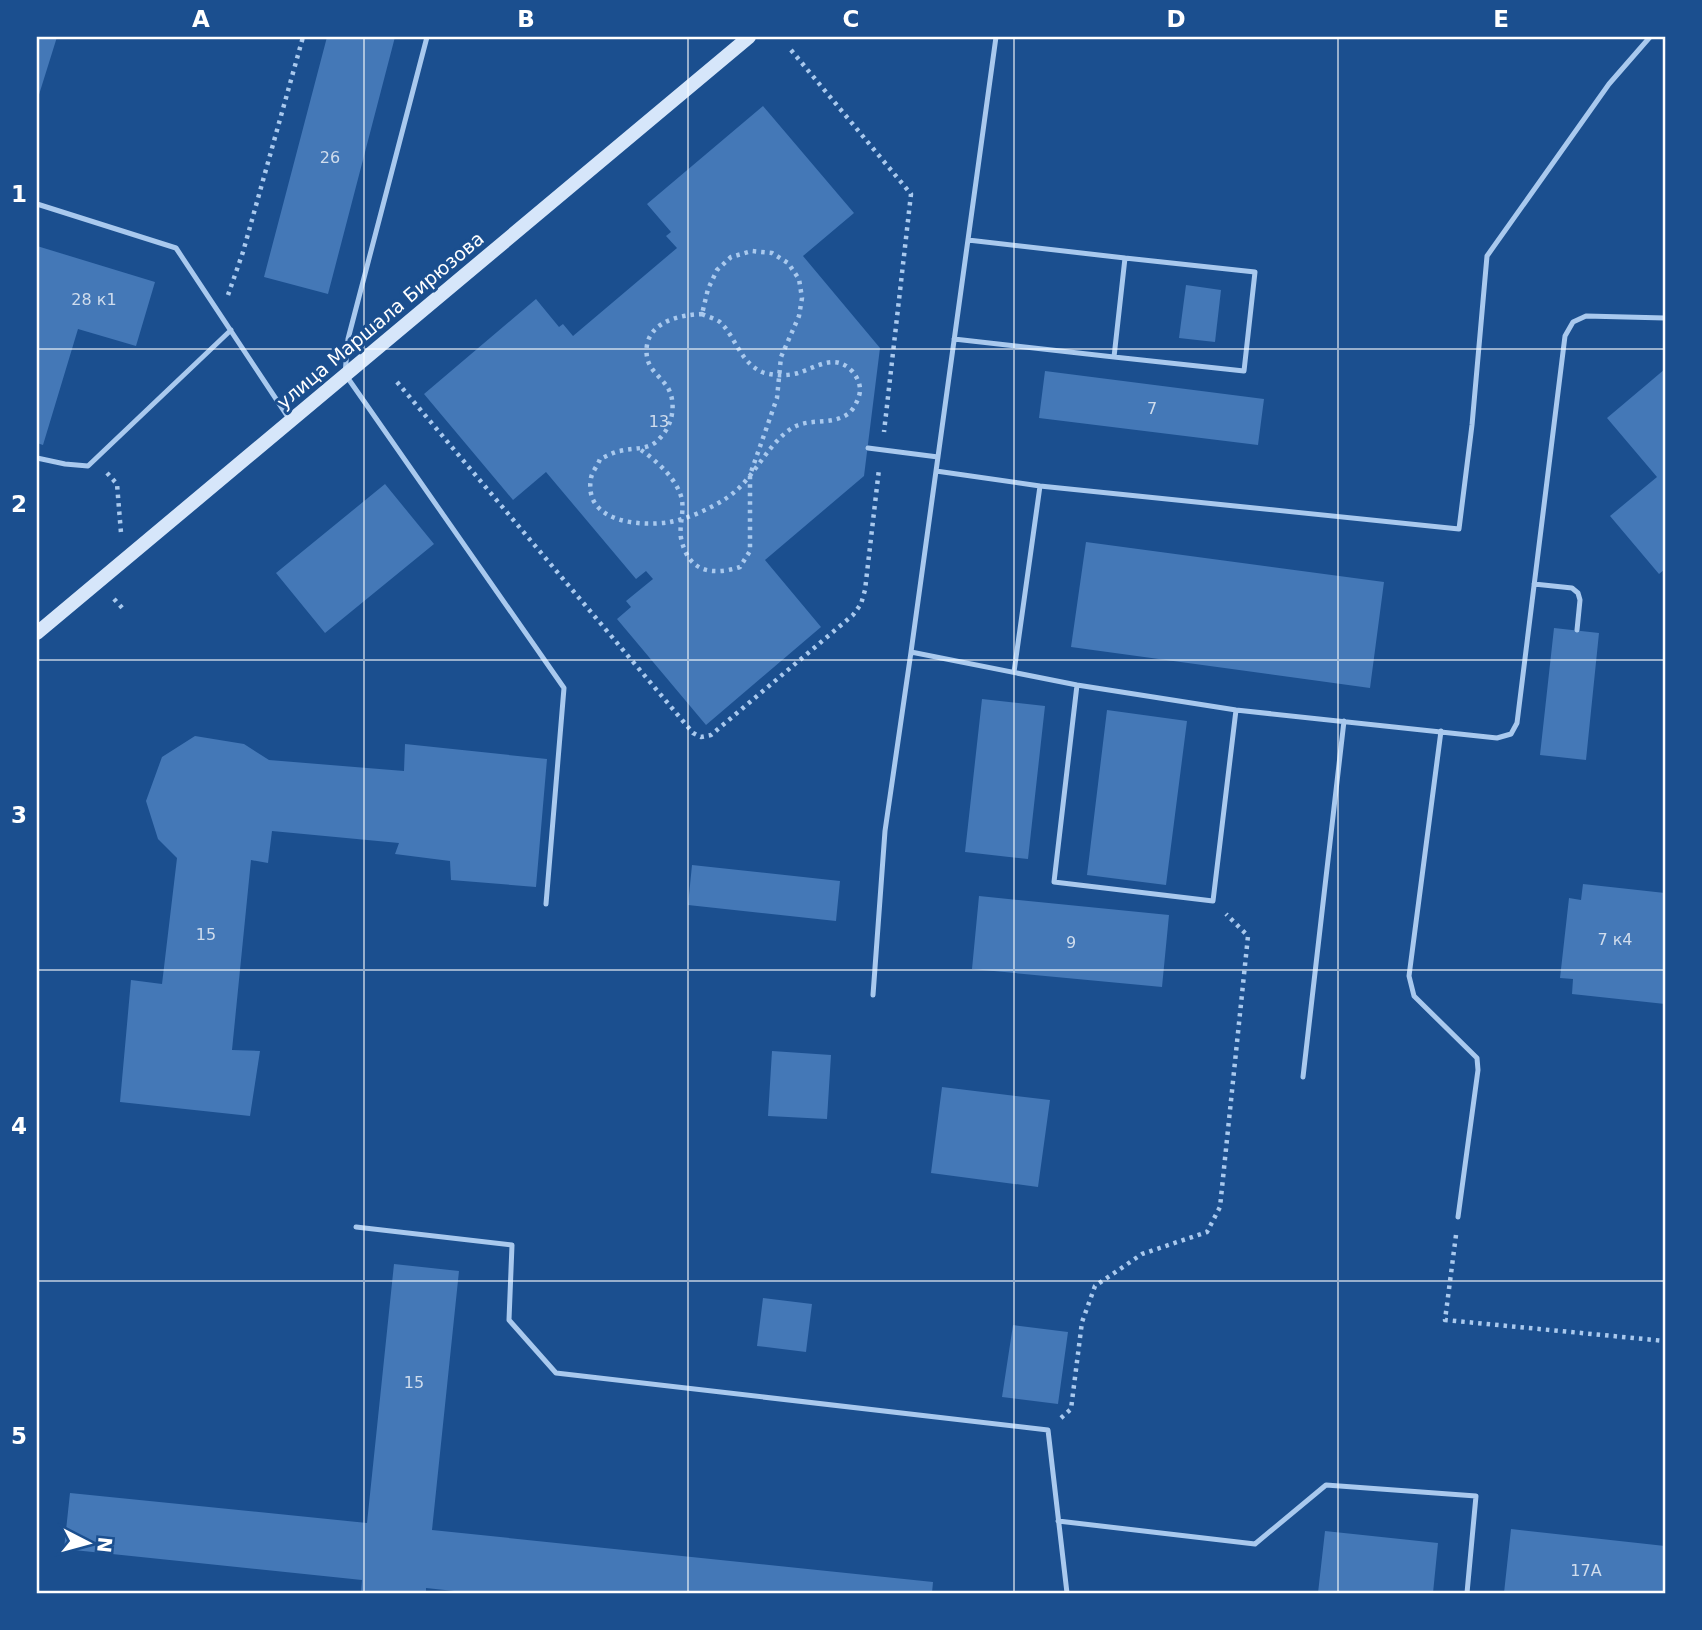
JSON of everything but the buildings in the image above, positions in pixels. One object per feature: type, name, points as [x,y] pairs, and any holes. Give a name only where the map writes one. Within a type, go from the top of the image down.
[{"type":"street","name":"улица Маршала Бирюзова","points":[[37,633],[749,37]]},
{"type":"lane","points":[[427,37],[348,339],[345,374],[564,688],[546,904]]},
{"type":"lane","points":[[873,995],[885,831],[996,37]]},
{"type":"lane","points":[[936,471],[1040,486],[1459,529],[1488,256],[1609,84],[1650,37]]},
{"type":"lane","points":[[37,204],[176,248],[290,419]]},
{"type":"lane","points":[[954,339],[1244,371],[1255,272],[968,240]]},
{"type":"lane","points":[[1115,357],[1125,258]]},
{"type":"lane","points":[[911,652],[1077,685],[1236,710],[1497,737],[1511,734],[1517,723],[1565,336],[1573,322],[1586,316],[1665,318]]},
{"type":"lane","points":[[37,458],[88,466],[231,330]]},
{"type":"lane","points":[[868,448],[938,457]]},
{"type":"lane","points":[[1014,672],[1040,486]]},
{"type":"lane","points":[[1534,584],[1572,588],[1578,593],[1580,600],[1577,630]]},
{"type":"lane","points":[[1077,685],[1054,883],[1213,901],[1236,710]]},
{"type":"lane","points":[[1303,1077],[1344,722]]},
{"type":"lane","points":[[1441,731],[1409,976],[1414,996],[1477,1058],[1458,1217]]},
{"type":"lane","points":[[356,1227],[512,1245],[509,1320],[556,1373],[1048,1430],[1066,1593]]},
{"type":"lane","points":[[1058,1521],[1255,1544],[1326,1485],[1476,1496],[1467,1593]]},
{"type":"path","points":[[221,315],[243,252],[303,37]]},
{"type":"path","points":[[397,382],[693,733],[701,737],[711,735],[853,615],[861,604],[865,590],[911,194],[791,50]]},
{"type":"path","points":[[641,450],[673,481],[682,498],[681,537],[686,552],[696,565],[707,572],[725,572],[740,568],[750,551],[750,475],[777,398],[781,356],[799,316],[802,298],[799,279],[788,263],[772,253],[752,251],[731,257],[717,270],[708,289],[702,314]]},
{"type":"path","points":[[702,314],[720,322],[747,361],[761,371],[779,376],[798,373],[820,363],[838,361],[849,368],[858,378],[860,393],[852,412],[835,421],[808,421],[790,429],[769,449],[730,496],[698,513],[669,522],[639,522],[612,517],[598,510],[593,497],[591,478],[600,459],[621,450],[641,450],[659,440],[670,425],[672,406],[669,389],[647,358],[648,339],[661,323],[682,315],[702,314]]},
{"type":"path","points":[[1048,1430],[1071,1409],[1082,1322],[1096,1286],[1142,1254],[1207,1232],[1220,1207],[1248,936],[1213,901]]},
{"type":"path","points":[[1458,1217],[1445,1320],[1665,1341]]}]
